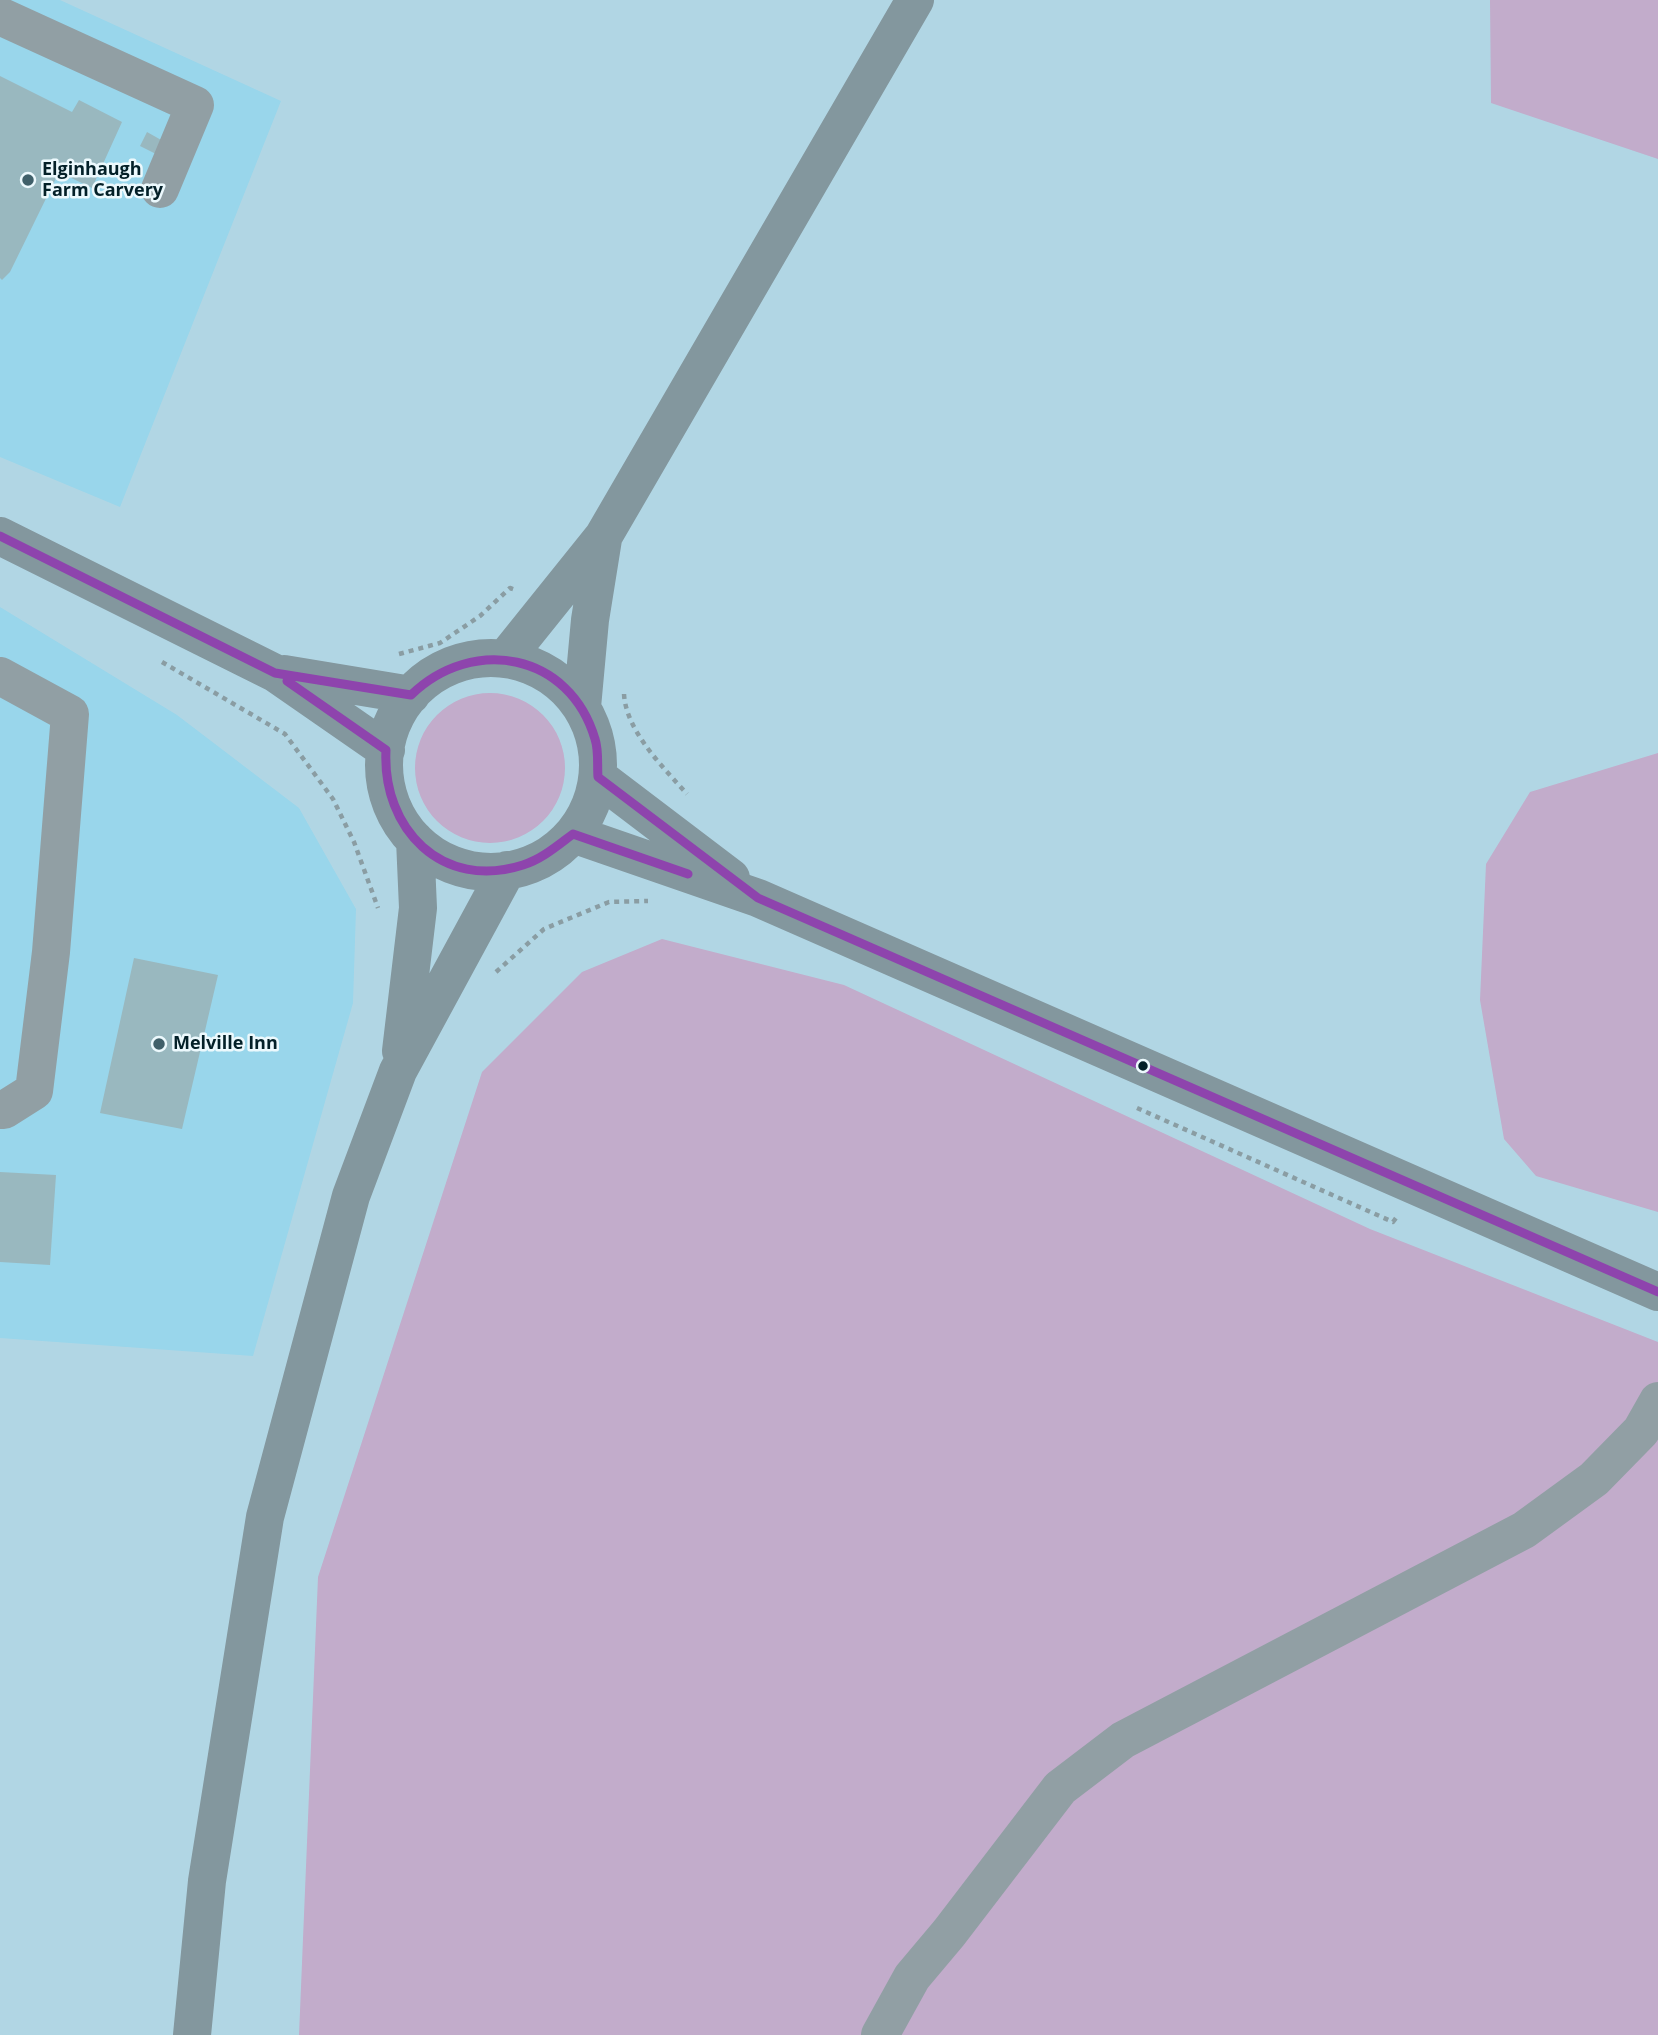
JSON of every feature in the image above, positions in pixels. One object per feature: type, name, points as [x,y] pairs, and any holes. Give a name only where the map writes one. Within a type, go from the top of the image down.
[{"type":"main road","points":[[505,659],[603,537],[915,0]]},
{"type":"main road","points":[[0,536],[275,673],[386,750]]},
{"type":"main road","points":[[582,707],[590,620],[603,537]]},
{"type":"main road","points":[[479,659],[505,659],[533,666],[562,683],[582,707],[596,741],[598,777],[590,807],[573,834],[560,848],[526,866],[482,872],[434,858],[400,821],[390,799],[385,775],[386,750],[394,721],[411,695],[430,677],[453,665],[479,659]]},
{"type":"main road","points":[[275,673],[411,695]]},
{"type":"main road","points":[[598,777],[758,898]]},
{"type":"main road","points":[[573,834],[758,898],[1658,1292]]},
{"type":"main road","points":[[398,1071],[418,908],[415,840]]},
{"type":"main road","points":[[192,2035],[207,1881],[265,1517],[351,1196],[398,1071],[508,870]]},
{"type":"street","points":[[0,16],[195,105],[160,189]]},
{"type":"street","points":[[0,676],[70,714],[51,952],[34,1091],[0,1110]]},
{"type":"street","points":[[880,2035],[912,1978],[1060,1788],[1123,1740],[1524,1530],[1594,1479],[1641,1431],[1658,1401]]},
{"type":"path","points":[[387,654],[398,654],[440,643],[480,616],[509,587],[550,604]]},
{"type":"path","points":[[160,661],[285,734],[333,799],[354,842],[387,932],[414,942]]},
{"type":"path","points":[[623,687],[625,709],[652,754],[695,803]]},
{"type":"path","points":[[460,959],[496,972],[544,929],[609,902],[649,901]]},
{"type":"path","points":[[1126,1103],[1394,1222],[1415,1184]]},
{"type":"shaded area","points":[[0,0],[60,0],[281,101],[120,507],[0,457]]},
{"type":"shaded area","points":[[1490,0],[1658,0],[1658,159],[1491,103]]},
{"type":"shaded area","points":[[0,607],[177,715],[299,808],[356,909],[353,1003],[253,1356],[0,1338]]},
{"type":"shaded area","points":[[490,693],[519,699],[543,715],[559,739],[565,768],[559,797],[543,821],[519,837],[490,843],[461,837],[437,821],[421,797],[415,768],[421,739],[437,715],[461,699]]},
{"type":"shaded area","points":[[1658,753],[1658,1212],[1536,1176],[1504,1139],[1480,1000],[1486,864],[1530,792]]},
{"type":"shaded area","points":[[662,939],[844,985],[1370,1229],[1658,1342],[1658,2035],[299,2035],[318,1577],[482,1072],[582,972]]},
{"type":"building","name":"Elginhaugh Farm Carvery","points":[[0,76],[72,112],[79,100],[122,122],[92,188],[59,172],[10,272],[2,280],[0,278]]},
{"type":"building","points":[[147,132],[163,141],[156,154],[140,146]]},
{"type":"building","name":"Melville Inn","points":[[134,958],[218,975],[182,1129],[100,1113]]},
{"type":"building","points":[[0,1172],[56,1175],[50,1265],[0,1262]]},
{"type":"transit line","points":[[0,536],[275,673],[411,695],[436,676],[462,664],[490,660],[517,662],[542,671],[564,687],[582,710],[595,739],[598,777],[758,898],[1658,1292]]},
{"type":"transit line","points":[[287,681],[386,750],[387,779],[394,805],[406,828],[423,847],[443,861],[467,869],[494,871],[523,865],[543,856],[573,834],[688,874]]},
{"type":"place","name":"Elginhaugh Farm Carvery","points":[[28,180]]},
{"type":"place","name":"Melville Inn","points":[[159,1044]]}]
